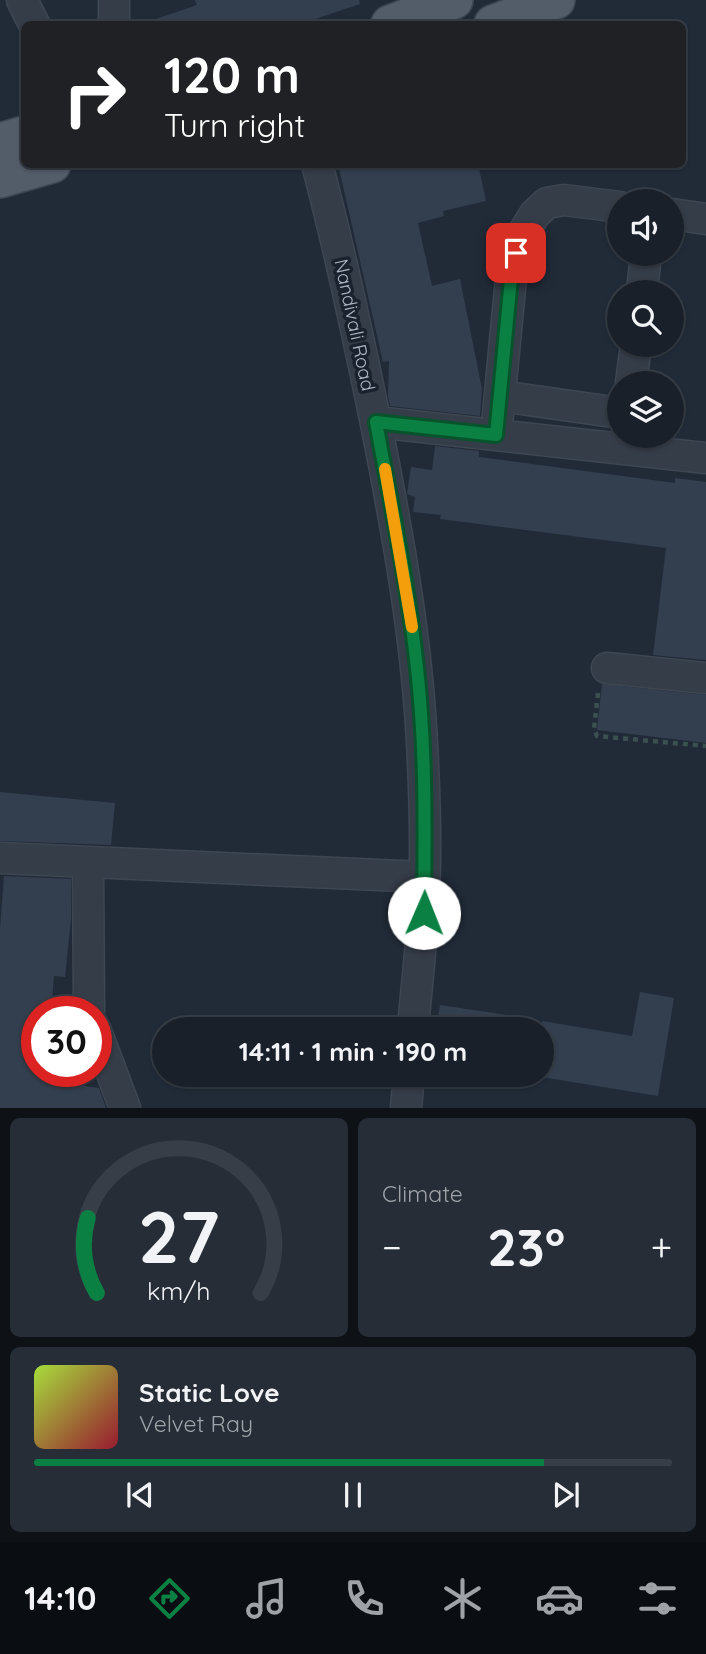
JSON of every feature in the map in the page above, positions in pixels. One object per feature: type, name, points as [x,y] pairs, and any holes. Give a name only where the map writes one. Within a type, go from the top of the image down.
[{"type":"main road","points":[[398,21],[454,0]]},
{"type":"main road","points":[[501,21],[556,0]]},
{"type":"main road","points":[[0,142],[21,136]]},
{"type":"main road","points":[[0,179],[38,168]]},
{"type":"street","points":[[22,0],[32,21]]},
{"type":"street","points":[[114,0],[114,21]]},
{"type":"street","name":"Nandivali Road","points":[[318,168],[337,240],[376,422],[408,601],[417,671],[423,746],[424,913],[414,1017]]},
{"type":"street","points":[[496,435],[512,268],[520,238],[547,203],[564,200],[607,205]]},
{"type":"street","points":[[684,216],[706,219]]},
{"type":"street","points":[[500,396],[607,411]]},
{"type":"street","points":[[376,422],[706,458]]},
{"type":"street","points":[[607,668],[706,678]]},
{"type":"street","points":[[0,859],[424,877]]},
{"type":"street","points":[[88,863],[89,996]]},
{"type":"street","points":[[112,1073],[125,1108]]},
{"type":"street","points":[[406,1108],[408,1087]]},
{"type":"path","points":[[607,668],[600,674],[594,729],[597,736],[706,746]]},
{"type":"building","points":[[195,0],[359,0],[360,4],[309,21],[150,21],[197,5]]},
{"type":"building","points":[[339,168],[479,168],[486,201],[443,211],[444,216],[418,223],[432,286],[460,279],[482,389],[480,416],[390,406],[389,361],[383,362]]},
{"type":"building","points":[[435,446],[479,451],[479,457],[675,483],[675,478],[706,482],[706,660],[653,655],[666,548],[440,519],[441,515],[413,512],[415,497],[407,494],[411,467],[432,470]]},
{"type":"building","points":[[602,684],[706,695],[706,743],[597,730]]},
{"type":"building","points":[[0,792],[115,803],[111,845],[0,841]]},
{"type":"building","points":[[4,876],[71,879],[71,919],[65,977],[54,976],[52,996],[21,996],[21,1087],[99,1088],[106,1108],[0,1108],[0,930]]},
{"type":"building","points":[[640,992],[674,998],[658,1096],[554,1079],[554,1023],[632,1036]]},
{"type":"building","points":[[440,1005],[513,1016],[513,1017],[438,1017]]},
{"type":"slow traffic","points":[[385,469],[412,627]]},
{"type":"route","points":[[424,913],[423,746],[417,671],[408,601],[376,422],[496,435],[512,268],[516,253]]}]
